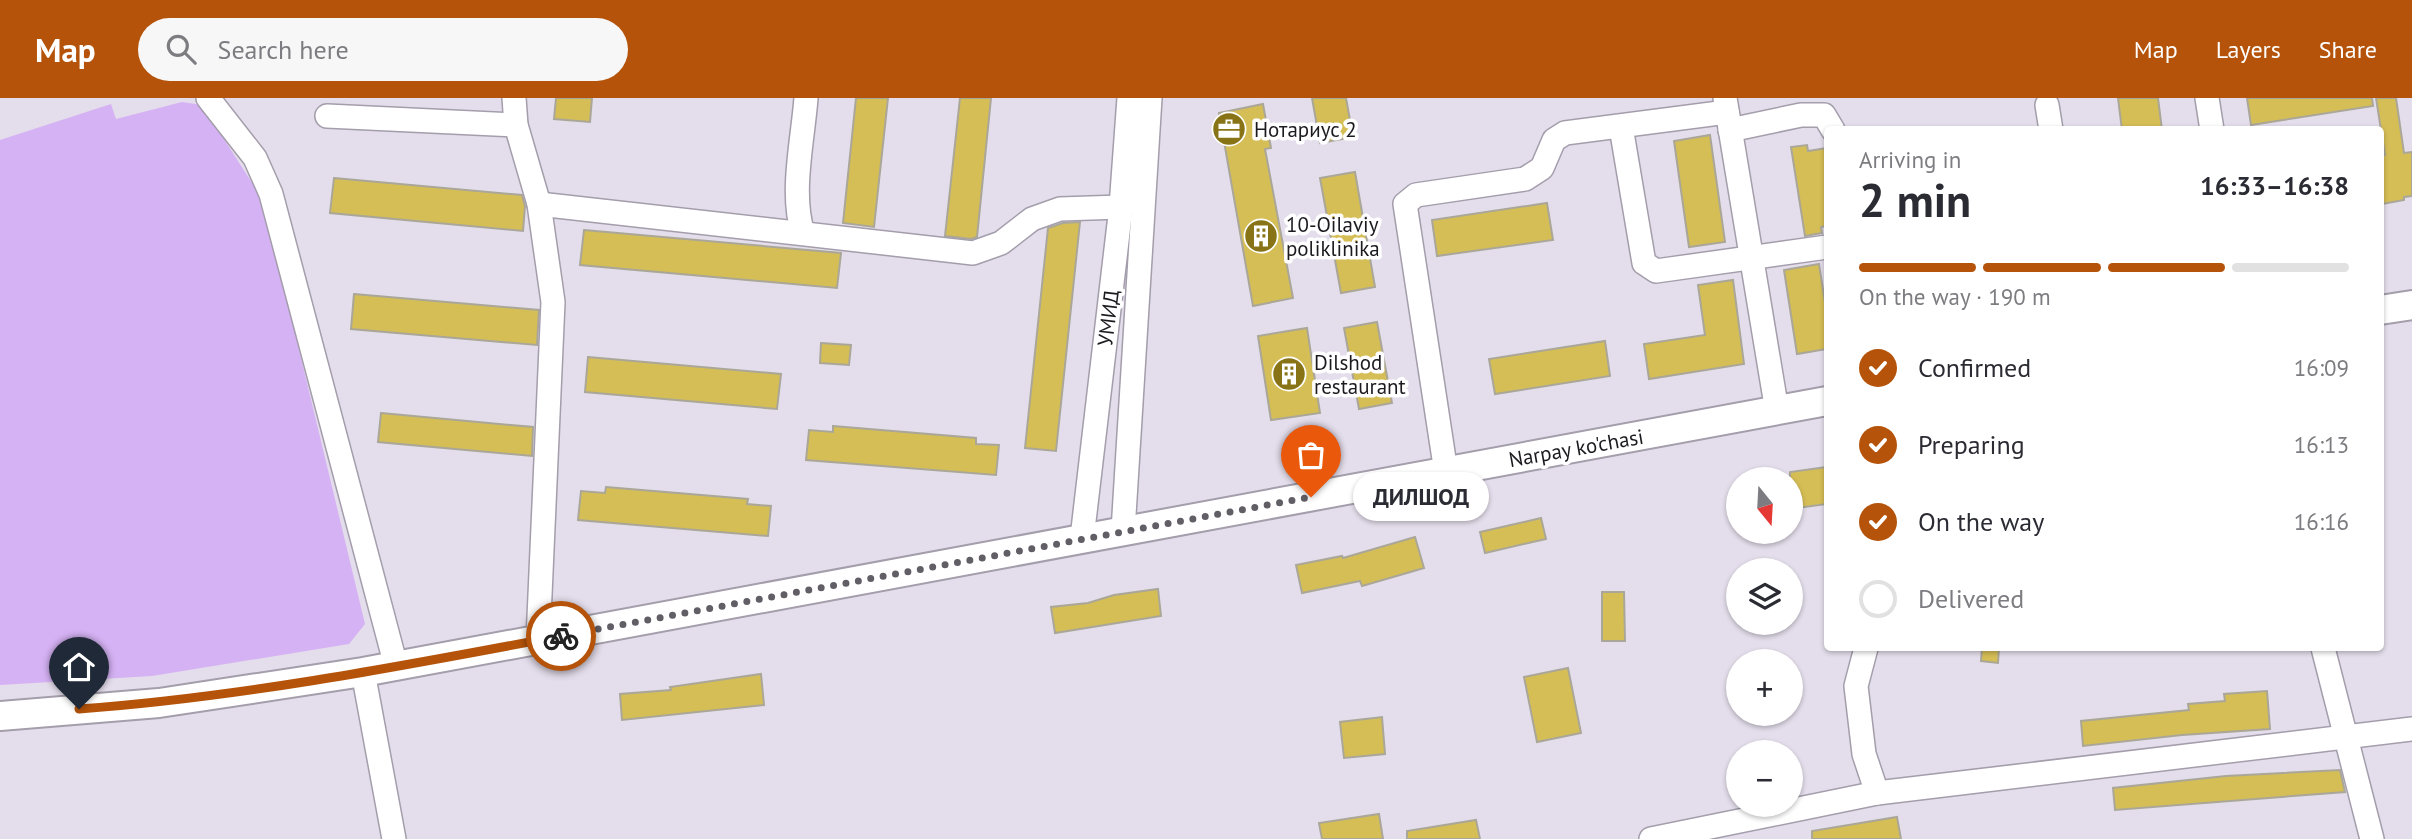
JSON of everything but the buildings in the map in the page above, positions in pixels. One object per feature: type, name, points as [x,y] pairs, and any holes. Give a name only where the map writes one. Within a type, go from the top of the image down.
[{"type":"main road","points":[[2384,313],[2412,305]]},
{"type":"main road","name":"Narpay ko'chasi","points":[[0,716],[159,703],[363,672],[1824,402]]},
{"type":"street","points":[[208,98],[255,158],[271,194],[396,666]]},
{"type":"street","points":[[514,98],[516,125],[539,204],[552,302],[538,640]]},
{"type":"street","points":[[803,233],[798,218],[797,198],[806,98]]},
{"type":"street","name":"УМИД","points":[[1082,538],[1121,207],[1129,98]]},
{"type":"street","name":"УМИД","points":[[1123,531],[1150,98]]},
{"type":"street","points":[[2207,98],[2211,126]]},
{"type":"street","points":[[2047,105],[2050,126]]},
{"type":"street","points":[[1727,113],[1777,411]]},
{"type":"street","points":[[1446,472],[1405,204],[1416,195],[1525,179],[1542,168],[1554,139],[1565,133],[1727,113],[1825,115],[1831,126]]},
{"type":"street","points":[[327,116],[516,125]]},
{"type":"street","points":[[1621,127],[1644,262],[1656,271],[1824,247]]},
{"type":"street","points":[[539,204],[973,253],[1001,243],[1032,219],[1060,209],[1121,207]]},
{"type":"street","points":[[1865,651],[1856,686],[1864,754],[1877,793]]},
{"type":"street","points":[[2324,651],[2372,839]]},
{"type":"street","points":[[363,672],[394,839]]},
{"type":"street","points":[[1651,839],[1692,835],[1877,793],[2412,729]]},
{"type":"shaded area","points":[[182,102],[202,105],[263,200],[365,624],[349,644],[152,676],[0,685],[0,140],[111,104],[116,119]]},
{"type":"way so far","points":[[561,636],[1311,497]]},
{"type":"place","name":"Нотариус 2","points":[[1229,129]]},
{"type":"place","name":"10-Oilaviy poliklinika","points":[[1261,236]]},
{"type":"place","name":"Dilshod restaurant","points":[[1289,374]]},
{"type":"place","name":"ДИЛШОД","points":[[1311,497]]},
{"type":"route","points":[[79,709],[159,703],[286,684],[561,636]]}]
